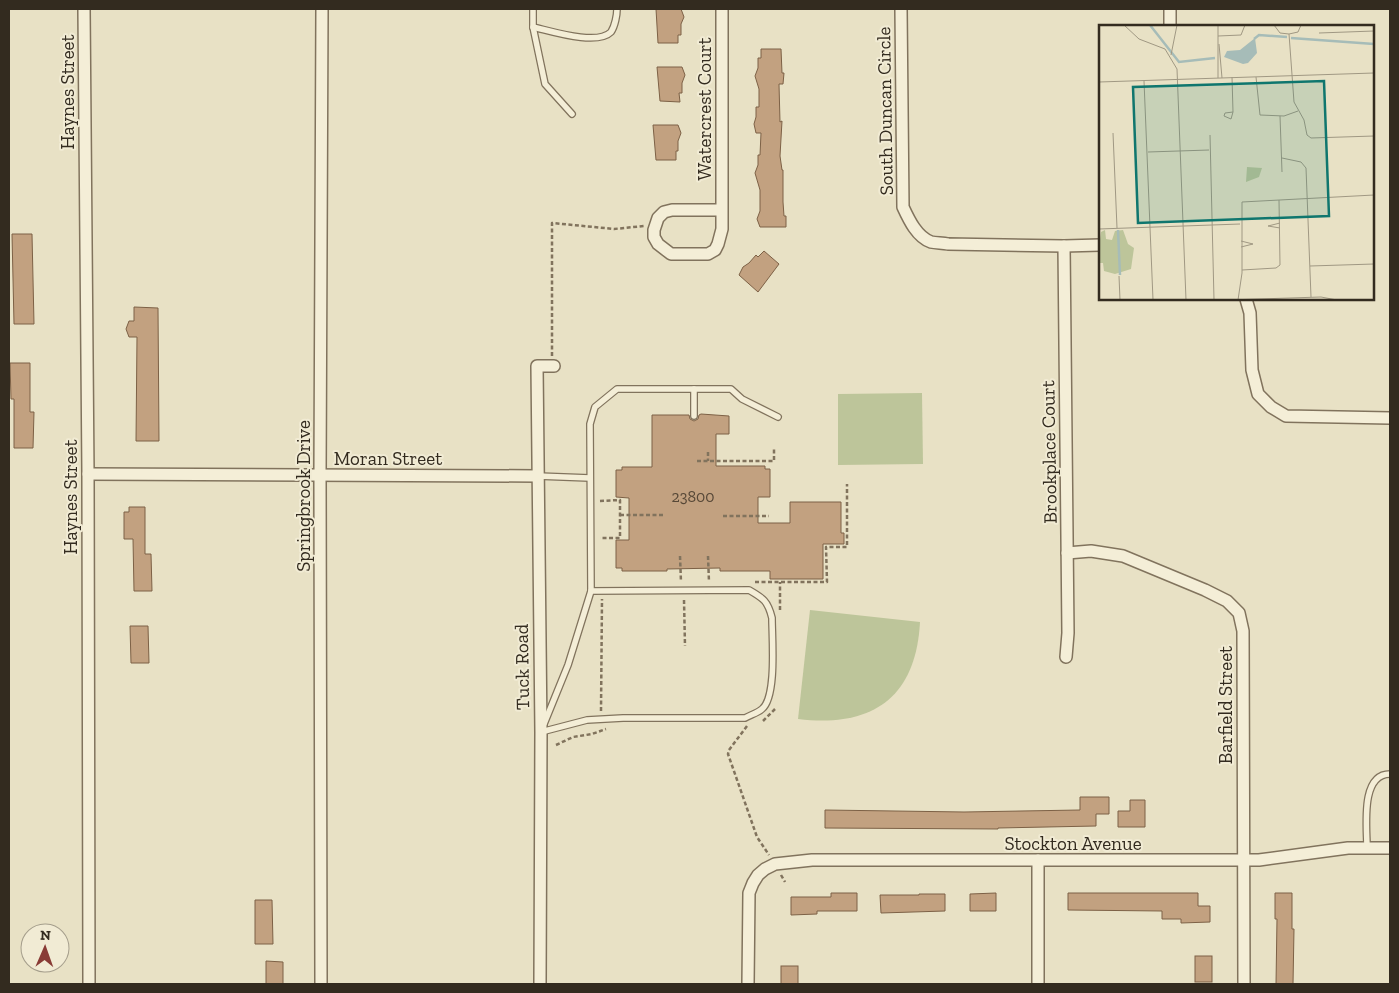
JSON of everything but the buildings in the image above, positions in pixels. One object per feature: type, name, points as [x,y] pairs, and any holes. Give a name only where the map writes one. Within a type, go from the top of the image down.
[{"type":"street","name":"Haynes Street","points":[[84,9],[88,474],[89,984]]},
{"type":"street","name":"Springbrook Drive","points":[[321,984],[320,475],[322,9]]},
{"type":"street","name":"Watercrest Court","points":[[656,225],[654,237],[664,250],[671,254],[708,254],[714,250],[721,237],[722,9]]},
{"type":"street","name":"South Duncan Circle","points":[[901,9],[903,207],[919,234],[930,242],[948,244],[1099,245]]},
{"type":"street","points":[[1170,9],[1170,25]]},
{"type":"street","points":[[656,225],[658,218],[664,212],[672,210],[722,210]]},
{"type":"street","name":"Brookplace Court","points":[[1064,246],[1068,633],[1066,657]]},
{"type":"street","points":[[1246,300],[1250,313],[1252,370],[1258,394],[1271,407],[1286,416],[1390,418]]},
{"type":"street","name":"Tuck Road","points":[[540,984],[541,732],[537,366],[553,366]]},
{"type":"street","name":"Moran Street","points":[[88,474],[538,476]]},
{"type":"street","name":"Barfield Street","points":[[1067,552],[1091,551],[1124,556],[1205,590],[1227,601],[1239,613],[1243,631],[1244,984]]},
{"type":"street","name":"Stockton Avenue","points":[[748,984],[749,892],[758,874],[765,868],[775,864],[812,860],[1243,860],[1273,859],[1348,848],[1390,848]]},
{"type":"street","points":[[1038,860],[1038,984]]},
{"type":"lane","points":[[533,9],[533,27],[545,84],[572,114]]},
{"type":"lane","points":[[533,27],[568,35],[598,39],[611,31],[617,16],[617,9]]},
{"type":"lane","points":[[541,732],[568,665],[591,591],[590,424],[595,407],[617,389],[731,389],[742,399],[778,417]]},
{"type":"lane","points":[[694,389],[694,416]]},
{"type":"lane","points":[[538,476],[590,478]]},
{"type":"lane","points":[[541,732],[587,720],[600,719],[745,718],[761,710],[770,698],[772,685],[772,618],[770,608],[764,598],[749,590],[591,591]]},
{"type":"lane","points":[[1367,848],[1368,795],[1372,784],[1379,776],[1390,774]]},
{"type":"path","points":[[553,366],[552,224],[614,229],[656,225]]},
{"type":"path","points":[[697,461],[774,461],[774,447]]},
{"type":"path","points":[[708,452],[708,461]]},
{"type":"path","points":[[753,582],[827,582],[826,547],[847,547],[846,484]]},
{"type":"path","points":[[600,509],[600,500],[620,499],[620,539],[600,538]]},
{"type":"path","points":[[620,515],[663,515]]},
{"type":"path","points":[[723,516],[769,516]]},
{"type":"path","points":[[708,556],[708,582],[718,582]]},
{"type":"path","points":[[680,582],[690,582]]},
{"type":"path","points":[[780,582],[780,619]]},
{"type":"path","points":[[599,731],[603,591]]},
{"type":"path","points":[[761,722],[773,713],[778,704]]},
{"type":"path","points":[[738,726],[748,726],[729,750],[728,759],[757,837],[785,882]]},
{"type":"path","points":[[556,745],[573,736],[612,727]]},
{"type":"green space","points":[[922,393],[923,464],[838,465],[838,394]]},
{"type":"green space","points":[[810,610],[920,622],[917,648],[910,670],[899,688],[885,702],[868,712],[848,718],[824,721],[798,719]]}]
